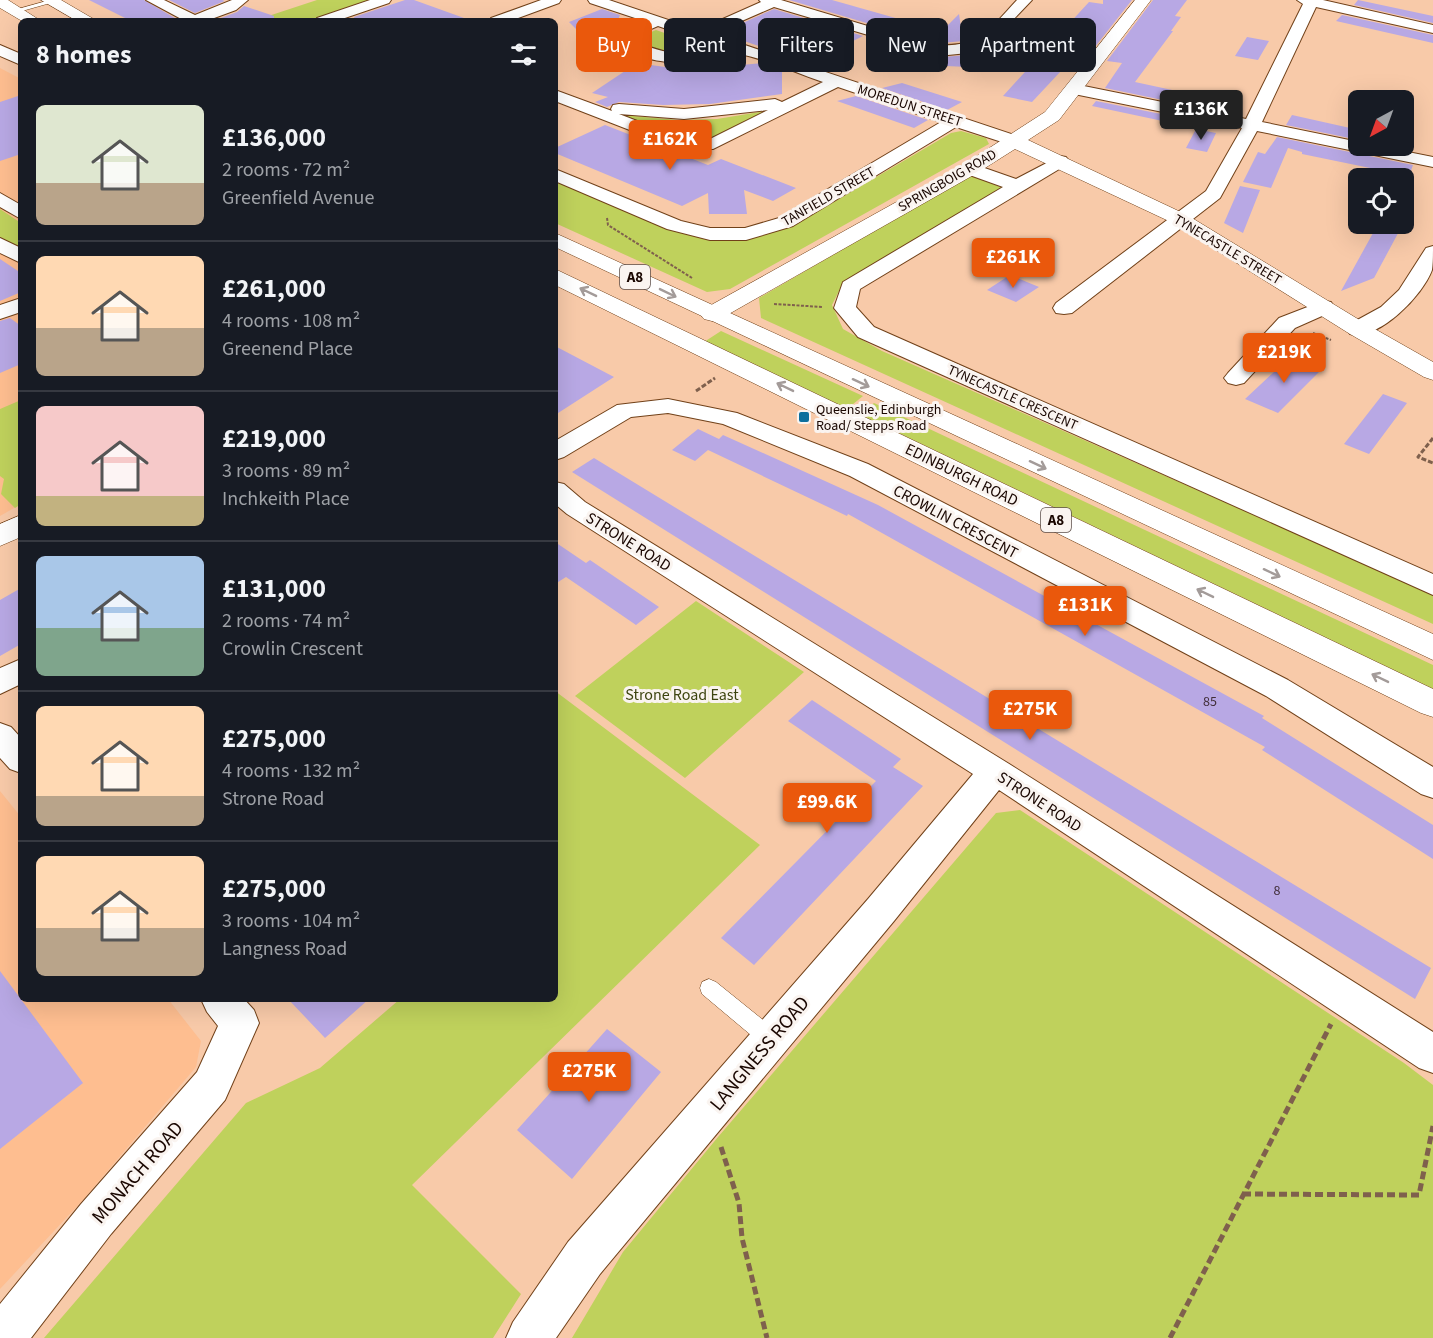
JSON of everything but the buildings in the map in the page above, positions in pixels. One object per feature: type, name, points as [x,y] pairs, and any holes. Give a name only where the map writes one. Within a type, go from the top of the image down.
[{"type":"main road","name":"SPRINGBOIG ROAD","points":[[679,336],[712,314],[970,169],[1052,116],[1143,0]]},
{"type":"main road","points":[[53,1],[84,18]]},
{"type":"main road","points":[[0,2],[28,18]]},
{"type":"main road","name":"TYNECASTLE STREET","points":[[1014,141],[1180,219],[1358,329],[1433,372]]},
{"type":"main road","name":"A8","points":[[558,242],[1433,648]]},
{"type":"main road","name":"EDINBURGH ROAD","points":[[558,277],[1433,704]]},
{"type":"main road","points":[[0,536],[18,527]]},
{"type":"street","points":[[153,0],[187,18]]},
{"type":"street","points":[[201,18],[231,7],[241,0]]},
{"type":"street","points":[[331,18],[384,0]]},
{"type":"street","points":[[521,16],[554,0]]},
{"type":"street","name":"MOREDUN STREET","points":[[595,0],[664,23]]},
{"type":"street","points":[[734,18],[770,1],[930,49],[969,50],[982,45],[1025,0]]},
{"type":"street","points":[[1064,308],[1213,194],[1252,125],[1309,1],[1433,29]]},
{"type":"street","points":[[657,21],[635,31],[632,45],[649,55],[664,58]]},
{"type":"street","points":[[0,50],[18,59]]},
{"type":"street","name":"MOREDUN STREET","points":[[746,51],[1014,141]]},
{"type":"street","points":[[558,96],[682,144],[713,144],[837,81]]},
{"type":"street","points":[[1074,89],[1433,162]]},
{"type":"street","points":[[558,96],[631,111],[684,114],[799,100]]},
{"type":"street","name":"TANFIELD STREET","points":[[558,175],[674,225],[710,234],[746,234],[786,222],[956,120]]},
{"type":"street","points":[[845,308],[850,286],[1060,161]]},
{"type":"street","points":[[970,169],[1018,186]]},
{"type":"street","points":[[0,199],[18,211]]},
{"type":"street","points":[[0,244],[18,255]]},
{"type":"street","points":[[1358,329],[1389,312],[1407,294],[1433,252]]},
{"type":"street","points":[[1236,378],[1287,323],[1323,307]]},
{"type":"street","name":"TYNECASTLE CRESCENT","points":[[845,308],[866,332],[1433,585]]},
{"type":"street","name":"CROWLIN CRESCENT","points":[[558,450],[625,410],[668,406],[729,418],[859,470],[1277,688],[1433,784]]},
{"type":"street","name":"STRONE ROAD","points":[[562,507],[995,771],[1433,1054]]},
{"type":"street","points":[[0,682],[18,672]]},
{"type":"street","points":[[0,735],[18,756]]},
{"type":"street","name":"LANGNESS ROAD","points":[[530,1338],[584,1258],[995,771]]},
{"type":"street","name":"MONACH ROAD","points":[[2,1338],[96,1219],[211,1086],[240,1023],[222,1002]]},
{"type":"lane","points":[[15,10],[53,1]]},
{"type":"lane","points":[[709,988],[771,1039]]},
{"type":"path","points":[[606,216],[608,225],[710,290],[745,296],[746,302],[845,308]]},
{"type":"path","points":[[1433,438],[1418,457],[1433,463]]},
{"type":"path","points":[[1170,1338],[1344,998]]},
{"type":"path","points":[[711,1110],[739,1203],[742,1238],[767,1338]]},
{"type":"path","points":[[1244,1194],[1419,1195],[1433,1126]]},
{"type":"shaded area","points":[[0,68],[18,77],[18,506],[0,516]]},
{"type":"shaded area","points":[[0,791],[18,813],[18,1002],[170,1002],[201,1041],[196,1067],[81,1202],[0,1289]]},
{"type":"green space","points":[[317,0],[369,0],[317,18],[262,18]]},
{"type":"green space","points":[[656,30],[664,33],[664,53],[652,48],[652,32]]},
{"type":"green space","points":[[771,110],[710,138],[686,139],[622,115],[678,120],[717,119]]},
{"type":"green space","points":[[961,131],[986,138],[989,144],[730,289],[707,292],[558,224],[558,181],[710,239],[751,238],[793,226],[951,133]]},
{"type":"green space","points":[[970,175],[1003,188],[841,287],[832,305],[843,329],[882,351],[1433,594],[1433,624],[761,318],[759,298]]},
{"type":"green space","points":[[0,209],[18,221],[18,248],[0,237]]},
{"type":"green space","points":[[721,331],[863,396],[847,409],[704,342]]},
{"type":"green space","points":[[18,401],[18,506],[15,508],[1,494],[4,479],[0,476],[0,409]]},
{"type":"green space","points":[[874,403],[1433,665],[1433,689],[859,414]]},
{"type":"green space","name":"Strone Road East","points":[[696,601],[804,672],[685,778],[575,696]]},
{"type":"green space","points":[[558,693],[760,845],[412,1185],[521,1294],[493,1338],[44,1338],[246,1103],[320,1068],[397,1002],[558,1002]]},
{"type":"green space","points":[[1020,810],[1404,1063],[1433,1085],[1433,1338],[572,1338],[623,1252],[718,1137],[996,813]]},
{"type":"place","name":"Queenslie, Edinburgh Road/ Stepps Road","points":[[804,417]]}]
